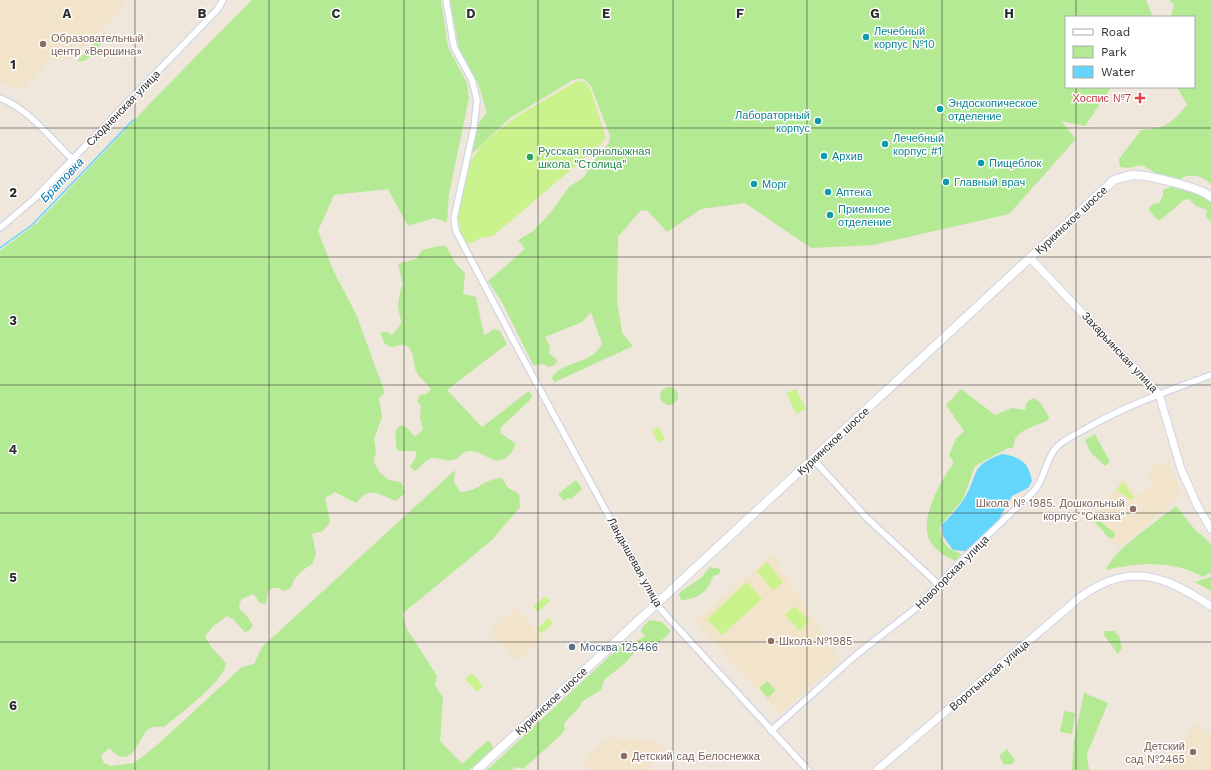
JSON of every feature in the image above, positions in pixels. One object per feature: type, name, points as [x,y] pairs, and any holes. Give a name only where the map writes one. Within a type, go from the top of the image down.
[{"type":"main road","name":"Куркинское шоссе","points":[[477,770],[1114,180],[1134,175],[1199,189],[1211,197]]},
{"type":"street","name":"Сходненская улица","points":[[0,228],[34,199],[217,10],[223,0]]},
{"type":"street","name":"Ландышевая улица","points":[[446,0],[454,47],[472,80],[477,100],[474,127],[456,207],[454,225],[538,388],[656,603],[808,770]]},
{"type":"street","points":[[0,98],[13,104],[72,160]]},
{"type":"street","name":"Захарьинская улица","points":[[1030,258],[1159,394],[1181,469],[1197,505],[1211,529]]},
{"type":"street","name":"Новогорская улица","points":[[772,731],[856,655],[915,609],[1034,491],[1042,480],[1049,460],[1057,446],[1113,413],[1211,375]]},
{"type":"street","points":[[813,459],[867,518],[939,585]]},
{"type":"street","name":"Воротынская улица","points":[[877,770],[1079,598],[1103,583],[1126,576],[1152,577],[1165,580],[1211,606]]},
{"type":"shaded area","name":"Образовательный центр «Вершина»","points":[[0,0],[124,0],[127,3],[72,59],[51,59],[22,90],[0,83]]},
{"type":"shaded area","name":"Школа № 1985. Дошкольный корпус \"Сказка\"","points":[[1169,461],[1182,495],[1118,548],[1093,521],[1121,480],[1125,479],[1137,496],[1154,484],[1146,473],[1149,472],[1147,469]]},
{"type":"shaded area","name":"Школа №1985","points":[[772,554],[840,660],[780,714],[695,622]]},
{"type":"shaded area","points":[[515,608],[542,638],[517,661],[489,631]]},
{"type":"shaded area","name":"Детский сад №2465","points":[[1196,723],[1211,734],[1211,770],[1161,770]]},
{"type":"shaded area","name":"Детский сад Белоснежка","points":[[608,737],[658,742],[666,750],[645,770],[591,770],[582,761]]},
{"type":"green space","points":[[252,0],[441,0],[448,47],[467,83],[469,98],[449,194],[447,222],[434,218],[408,226],[388,189],[334,195],[318,231],[334,272],[356,314],[385,393],[379,398],[382,417],[374,439],[376,451],[374,462],[380,473],[389,480],[401,482],[405,493],[396,501],[374,493],[366,494],[356,503],[335,492],[325,498],[330,522],[323,531],[312,534],[316,554],[312,564],[294,579],[292,586],[289,589],[284,591],[279,588],[272,588],[268,592],[266,604],[260,603],[253,594],[242,599],[239,604],[240,610],[246,615],[253,625],[250,630],[245,632],[233,619],[227,616],[212,627],[205,637],[212,648],[226,663],[224,670],[218,679],[200,697],[164,727],[152,727],[149,729],[131,754],[127,757],[117,755],[109,748],[101,756],[104,763],[111,766],[134,763],[156,746],[242,667],[254,664],[262,647],[455,470],[454,482],[460,492],[471,490],[495,479],[502,478],[508,488],[519,494],[520,507],[492,540],[402,614],[407,629],[437,676],[435,685],[443,698],[440,741],[462,764],[487,741],[490,742],[493,747],[492,750],[469,770],[0,770],[0,251],[37,223],[161,92]]},
{"type":"green space","points":[[450,0],[1146,0],[1152,15],[1065,16],[1065,88],[1110,88],[1085,126],[1061,121],[1076,139],[1009,214],[873,245],[811,248],[745,203],[701,209],[667,232],[648,211],[641,210],[618,237],[617,300],[622,333],[633,346],[555,382],[552,379],[557,371],[591,356],[602,344],[591,312],[582,322],[545,337],[550,347],[549,353],[557,360],[556,364],[549,367],[544,364],[533,365],[502,302],[488,281],[525,249],[518,240],[532,232],[551,212],[569,187],[584,177],[595,159],[609,143],[610,136],[591,86],[585,80],[579,79],[573,80],[510,118],[472,154],[479,122],[487,113],[478,83],[460,54]]},
{"type":"green space","points":[[1169,0],[1211,0],[1211,184],[1204,179],[1192,175],[1180,179],[1156,173],[1142,165],[1129,168],[1120,167],[1119,159],[1141,130],[1157,128],[1167,124],[1172,121],[1187,105],[1178,88],[1195,88],[1195,16],[1171,16],[1174,4]]},
{"type":"green space","points":[[105,32],[106,39],[85,61],[77,61]]},
{"type":"green space","name":"Русская горнолыжная школа \"Столица\"","points":[[577,81],[585,82],[590,88],[606,138],[598,147],[493,236],[481,238],[466,245],[457,224],[456,217],[466,167],[482,145],[500,129],[519,115]]},
{"type":"green space","points":[[1171,187],[1202,195],[1211,202],[1211,222],[1206,216],[1207,210],[1196,206],[1189,199],[1184,200],[1159,221],[1150,212],[1149,208],[1153,204],[1159,203],[1163,196],[1163,190]]},
{"type":"green space","points":[[446,246],[456,264],[465,273],[463,294],[476,297],[484,335],[493,329],[500,331],[507,344],[447,390],[482,427],[529,391],[532,396],[529,401],[501,427],[500,433],[515,443],[513,450],[508,456],[499,461],[474,451],[467,451],[453,460],[432,458],[425,461],[415,471],[410,467],[416,457],[416,451],[398,451],[396,447],[396,432],[401,425],[406,427],[414,436],[419,434],[423,429],[420,418],[421,406],[417,401],[420,395],[426,394],[431,390],[415,370],[410,348],[402,345],[390,347],[385,344],[380,333],[387,332],[392,335],[399,327],[401,322],[398,305],[401,288],[403,285],[398,264],[416,259],[422,250]]},
{"type":"green space","points":[[669,387],[675,390],[678,396],[675,402],[669,405],[663,402],[660,396],[663,390]]},
{"type":"green space","points":[[796,389],[806,409],[796,414],[786,393]]},
{"type":"green space","points":[[961,389],[995,415],[1012,408],[1025,410],[1027,402],[1033,398],[1040,402],[1049,417],[1047,421],[1021,433],[1015,439],[1012,448],[1008,448],[975,466],[963,499],[940,526],[941,536],[945,544],[961,554],[955,561],[937,550],[928,537],[927,524],[928,515],[934,496],[954,463],[949,455],[956,439],[964,431],[946,405]]},
{"type":"green space","points":[[659,427],[665,439],[658,443],[652,430]]},
{"type":"green space","points":[[1095,434],[1110,462],[1105,466],[1091,453],[1085,440]]},
{"type":"green space","points":[[576,480],[582,489],[571,499],[568,498],[564,501],[558,494]]},
{"type":"green space","points":[[1123,482],[1134,497],[1131,500],[1117,490]]},
{"type":"green space","points":[[1176,506],[1196,531],[1211,545],[1211,572],[1203,577],[1192,571],[1168,565],[1156,564],[1131,565],[1106,570],[1110,562],[1127,545]]},
{"type":"green space","points":[[1099,515],[1103,524],[1115,533],[1114,538],[1109,538],[1094,521]]},
{"type":"green space","points":[[767,562],[783,582],[773,591],[757,571]]},
{"type":"green space","points":[[710,567],[721,569],[719,574],[713,576],[709,586],[702,594],[687,600],[681,600],[679,595],[680,592],[701,578]]},
{"type":"green space","points":[[1211,577],[1211,591],[1195,582]]},
{"type":"green space","points":[[747,582],[762,599],[722,635],[707,619]]},
{"type":"green space","points":[[545,596],[550,601],[538,612],[533,607]]},
{"type":"green space","points":[[795,606],[809,621],[800,631],[785,615]]},
{"type":"green space","points":[[548,618],[553,623],[541,634],[537,629]]},
{"type":"green space","points":[[650,620],[662,622],[670,630],[668,635],[657,644],[648,644],[648,651],[643,653],[635,645],[635,642],[645,636],[641,631],[643,626]]},
{"type":"green space","points":[[1105,631],[1114,631],[1119,636],[1122,648],[1118,654],[1104,635]]},
{"type":"green space","points":[[626,641],[629,642],[634,653],[624,664],[604,680],[601,690],[581,702],[581,705],[564,724],[565,729],[562,734],[523,769],[517,767],[511,770],[487,770]]},
{"type":"green space","points":[[472,673],[483,686],[477,692],[465,679]]},
{"type":"green space","points":[[767,681],[776,690],[768,698],[759,688]]},
{"type":"green space","points":[[1084,693],[1108,703],[1087,754],[1089,770],[1072,770],[1074,741]]},
{"type":"green space","points":[[1064,711],[1075,713],[1072,734],[1060,732]]},
{"type":"green space","points":[[1007,749],[1015,761],[1012,764],[1004,765],[999,756]]},
{"type":"water","points":[[1002,454],[1014,457],[1023,462],[1029,469],[1032,481],[1028,488],[1012,496],[998,521],[974,544],[965,551],[953,550],[943,536],[942,525],[964,499],[979,467]]},
{"type":"waterway","name":"Братовка","points":[[0,248],[32,225],[133,120]]},
{"type":"place","name":"Лечебный корпус №10","points":[[866,37]]},
{"type":"place","name":"Образовательный центр «Вершина»","points":[[43,44]]},
{"type":"place","name":"Хоспис №7","points":[[1140,98]]},
{"type":"place","name":"Эндоскопическое отделение","points":[[940,109]]},
{"type":"place","name":"Лабораторный корпус","points":[[818,121]]},
{"type":"place","name":"Лечебный корпус #1","points":[[885,144]]},
{"type":"place","name":"Архив","points":[[824,156]]},
{"type":"place","name":"Русская горнолыжная школа \"Столица\"","points":[[530,157]]},
{"type":"place","name":"Пищеблок","points":[[981,163]]},
{"type":"place","name":"Главный врач","points":[[946,182]]},
{"type":"place","name":"Морг","points":[[754,184]]},
{"type":"place","name":"Аптека","points":[[828,192]]},
{"type":"place","name":"Приемное отделение","points":[[830,215]]},
{"type":"place","name":"Школа № 1985. Дошкольный корпус \"Сказка\"","points":[[1133,509]]},
{"type":"place","name":"Школа №1985","points":[[771,641]]},
{"type":"place","name":"Москва 125466","points":[[572,647]]},
{"type":"place","name":"Детский сад №2465","points":[[1193,752]]},
{"type":"place","name":"Детский сад Белоснежка","points":[[624,756]]}]
